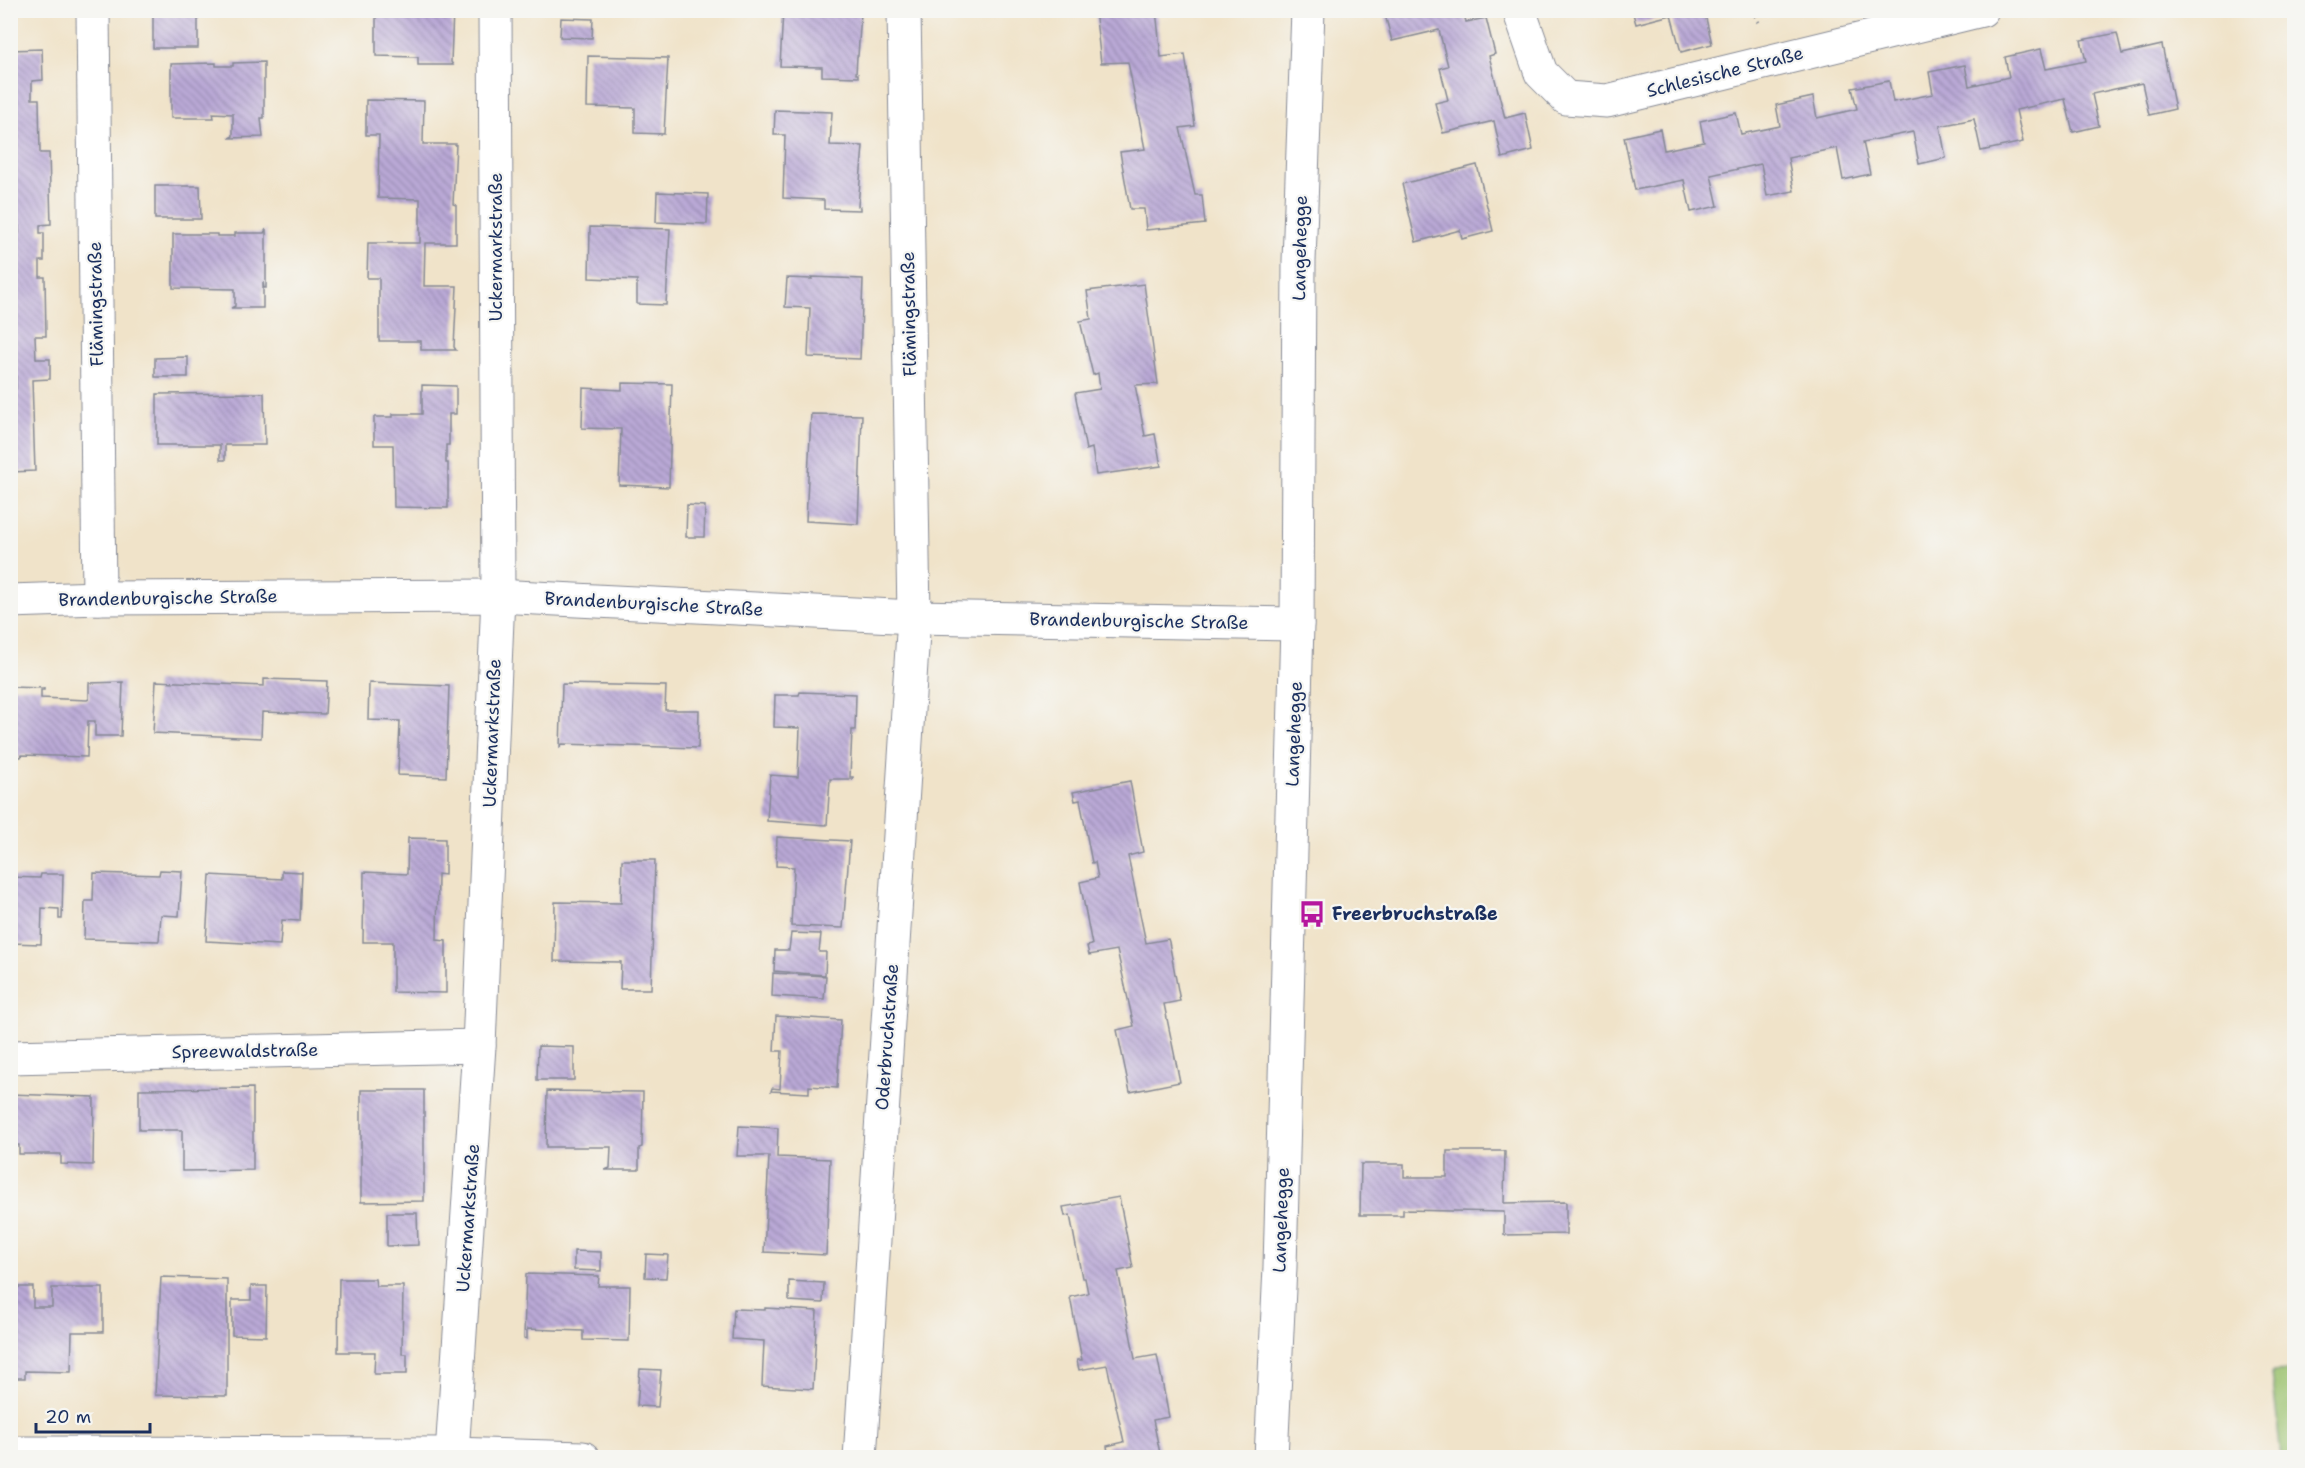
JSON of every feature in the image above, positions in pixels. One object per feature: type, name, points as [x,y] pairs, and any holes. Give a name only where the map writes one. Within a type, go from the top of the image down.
[{"type":"street","name":"Flämingstraße","points":[[93,10],[99,598]]},
{"type":"street","name":"Uckermarkstraße","points":[[452,1454],[479,1046],[498,596],[495,10]]},
{"type":"street","name":"Flämingstraße","points":[[904,10],[914,617]]},
{"type":"street","name":"Langehegge","points":[[1271,1458],[1280,1267],[1297,624],[1299,261],[1308,10]]},
{"type":"street","name":"Schlesische Straße","points":[[1519,10],[1541,73],[1566,98],[1607,101],[1982,10]]},
{"type":"street","name":"Brandenburgische Straße","points":[[10,601],[99,598],[498,596],[914,617],[1297,624]]},
{"type":"street","name":"Oderbruchstraße","points":[[860,1458],[914,617]]},
{"type":"street","name":"Spreewaldstraße","points":[[10,1057],[479,1046]]},
{"type":"street","points":[[10,1453],[452,1454],[583,1458]]},
{"type":"green space","points":[[2294,1371],[2294,1457],[2281,1457],[2272,1372]]},
{"type":"building","points":[[376,10],[453,10],[451,62],[453,65],[418,65],[418,57],[376,56]]},
{"type":"building","points":[[783,10],[861,13],[856,74],[858,77],[822,76],[822,67],[780,66]]},
{"type":"building","points":[[1095,10],[1156,10],[1161,57],[1185,54],[1195,126],[1180,128],[1195,195],[1202,195],[1205,224],[1146,230],[1144,209],[1130,209],[1120,152],[1145,149],[1128,62],[1101,63]]},
{"type":"building","points":[[1463,10],[1466,22],[1486,18],[1495,54],[1489,56],[1505,118],[1525,113],[1533,150],[1502,158],[1494,121],[1443,133],[1435,103],[1448,100],[1440,68],[1448,66],[1439,30],[1392,41],[1384,11]]},
{"type":"building","points":[[1632,10],[1704,10],[1712,44],[1681,52],[1671,15],[1636,24]]},
{"type":"building","points":[[153,15],[198,15],[198,48],[153,48]]},
{"type":"building","points":[[561,18],[593,19],[592,38],[560,37]]},
{"type":"building","points":[[2117,33],[2122,54],[2162,45],[2175,109],[2149,115],[2142,83],[2092,94],[2099,126],[2073,132],[2065,99],[2016,110],[2023,142],[1981,151],[1974,119],[1940,126],[1946,158],[1919,164],[1913,132],[1863,142],[1870,174],[1843,180],[1837,148],[1788,158],[1794,191],[1767,196],[1761,164],[1711,175],[1718,206],[1691,212],[1684,180],[1635,190],[1624,137],[1660,129],[1664,150],[1704,142],[1700,121],[1736,113],[1741,134],[1780,126],[1776,105],[1813,97],[1817,118],[1857,109],[1852,88],[1889,81],[1893,102],[1933,94],[1929,72],[1965,65],[1969,86],[2009,77],[2005,57],[2041,49],[2046,69],[2086,61],[2081,40]]},
{"type":"building","points":[[42,49],[43,80],[32,81],[32,99],[39,99],[40,153],[49,153],[51,224],[40,225],[40,233],[44,233],[44,261],[40,261],[40,277],[45,277],[46,336],[35,336],[36,359],[50,359],[50,379],[32,380],[35,471],[10,472],[10,389],[16,389],[16,360],[10,360],[10,234],[19,233],[19,226],[11,226],[10,50]]},
{"type":"building","points":[[588,56],[668,58],[664,134],[635,133],[635,108],[587,107]]},
{"type":"building","points":[[264,62],[264,118],[261,118],[263,137],[229,138],[233,136],[233,114],[213,113],[214,118],[171,118],[171,64],[216,63],[216,66],[233,66],[233,63]]},
{"type":"building","points":[[366,100],[424,101],[423,144],[456,144],[453,204],[456,205],[456,243],[425,243],[424,286],[457,286],[454,347],[456,350],[421,350],[421,341],[379,341],[379,278],[367,278],[368,243],[420,243],[420,199],[378,198],[379,135],[366,135]]},
{"type":"building","points":[[775,110],[832,112],[830,145],[863,146],[858,206],[860,210],[824,209],[824,200],[783,198],[785,135],[774,135]]},
{"type":"building","points":[[1477,165],[1493,231],[1462,239],[1460,230],[1416,242],[1402,184]]},
{"type":"building","points":[[155,186],[200,186],[201,219],[155,219]]},
{"type":"building","points":[[657,192],[708,194],[707,224],[656,222]]},
{"type":"building","points":[[590,227],[670,229],[666,305],[637,304],[637,280],[589,278]]},
{"type":"building","points":[[266,229],[266,288],[263,282],[263,308],[231,308],[235,306],[235,289],[173,288],[173,234],[235,236],[235,233],[264,233]]},
{"type":"building","points":[[811,277],[863,279],[860,359],[808,357],[810,308],[785,307],[787,278],[812,279]]},
{"type":"building","points":[[1144,284],[1158,384],[1135,385],[1145,436],[1155,434],[1161,466],[1096,475],[1092,448],[1086,450],[1075,393],[1100,389],[1098,373],[1093,375],[1080,321],[1091,319],[1087,291]]},
{"type":"building","points":[[188,357],[188,377],[155,377],[155,358]]},
{"type":"building","points":[[622,383],[672,384],[669,487],[619,485],[621,429],[582,428],[583,388],[622,390]]},
{"type":"building","points":[[422,385],[456,386],[456,414],[449,414],[449,445],[446,445],[448,508],[394,507],[393,445],[374,445],[374,417],[393,417],[393,414],[422,414]]},
{"type":"building","points":[[264,393],[265,445],[225,445],[225,460],[220,460],[220,445],[157,445],[157,394]]},
{"type":"building","points":[[811,414],[862,415],[858,524],[806,521]]},
{"type":"building","points":[[687,505],[705,506],[704,537],[686,537]]},
{"type":"building","points":[[264,679],[327,681],[325,714],[262,712],[261,738],[153,733],[156,681],[264,686]]},
{"type":"building","points":[[123,682],[121,736],[95,736],[95,721],[88,721],[87,757],[22,755],[17,757],[17,743],[10,743],[10,687],[44,688],[41,690],[41,698],[87,700],[89,699],[89,683]]},
{"type":"building","points":[[369,683],[449,686],[446,777],[398,775],[400,721],[368,720]]},
{"type":"building","points":[[562,684],[666,686],[665,710],[699,710],[698,748],[562,744],[560,748]]},
{"type":"building","points":[[800,692],[856,694],[850,777],[853,779],[830,779],[827,825],[767,821],[770,775],[798,777],[800,728],[774,727],[775,695],[799,695]]},
{"type":"building","points":[[1130,781],[1143,852],[1128,856],[1146,943],[1168,939],[1169,942],[1180,1001],[1164,1004],[1180,1082],[1130,1092],[1117,1030],[1134,1026],[1117,950],[1089,955],[1087,946],[1092,945],[1080,882],[1098,878],[1095,862],[1092,863],[1080,800],[1075,801],[1073,792]]},
{"type":"building","points":[[777,837],[850,841],[843,928],[791,926],[794,867],[776,866]]},
{"type":"building","points":[[408,838],[445,839],[445,875],[438,874],[437,940],[446,941],[446,993],[393,992],[393,942],[363,942],[364,872],[407,874]]},
{"type":"building","points":[[622,860],[655,860],[651,989],[620,989],[621,962],[554,961],[555,902],[621,903]]},
{"type":"building","points":[[160,870],[182,871],[179,916],[161,915],[159,941],[84,939],[85,901],[93,901],[94,873],[159,875]]},
{"type":"building","points":[[282,871],[302,872],[300,921],[282,920],[280,945],[206,941],[210,875],[282,879]]},
{"type":"building","points":[[41,874],[63,874],[62,919],[59,919],[59,909],[42,908],[41,944],[10,943],[10,877],[40,878]]},
{"type":"building","points":[[791,933],[821,934],[819,952],[826,952],[825,975],[774,971],[775,950],[789,950]]},
{"type":"building","points":[[773,973],[826,976],[824,999],[772,996]]},
{"type":"building","points":[[776,1016],[841,1020],[837,1088],[809,1086],[809,1093],[771,1091],[772,1088],[780,1089],[782,1051],[774,1051]]},
{"type":"building","points":[[538,1046],[574,1047],[574,1080],[537,1080]]},
{"type":"building","points":[[253,1088],[253,1170],[182,1171],[182,1130],[139,1130],[139,1089]]},
{"type":"building","points":[[361,1090],[424,1090],[424,1201],[361,1202]]},
{"type":"building","points":[[547,1091],[643,1092],[642,1147],[639,1148],[639,1170],[605,1170],[610,1168],[611,1147],[546,1147]]},
{"type":"building","points":[[10,1094],[94,1097],[93,1165],[61,1164],[61,1154],[19,1154],[19,1145],[10,1145]]},
{"type":"building","points":[[739,1126],[778,1128],[777,1157],[830,1159],[826,1255],[764,1252],[769,1156],[737,1156]]},
{"type":"building","points":[[1447,1151],[1505,1151],[1504,1203],[1566,1202],[1566,1234],[1504,1235],[1504,1212],[1403,1210],[1403,1215],[1360,1215],[1361,1164],[1404,1164],[1404,1177],[1447,1177]]},
{"type":"building","points":[[1119,1197],[1133,1268],[1118,1271],[1135,1359],[1157,1355],[1169,1417],[1153,1420],[1161,1458],[1109,1458],[1107,1446],[1124,1442],[1107,1365],[1079,1370],[1077,1360],[1082,1360],[1070,1297],[1088,1293],[1085,1278],[1082,1278],[1070,1215],[1065,1216],[1063,1207]]},
{"type":"building","points":[[387,1213],[417,1213],[418,1245],[387,1246]]},
{"type":"building","points":[[574,1251],[601,1252],[601,1271],[574,1270]]},
{"type":"building","points":[[646,1254],[668,1255],[666,1278],[645,1277]]},
{"type":"building","points":[[526,1274],[599,1276],[598,1286],[630,1286],[629,1341],[583,1340],[583,1331],[527,1329],[527,1339],[524,1338]]},
{"type":"building","points":[[161,1277],[227,1279],[227,1396],[155,1395]]},
{"type":"building","points":[[339,1279],[375,1279],[376,1286],[403,1286],[402,1354],[407,1354],[407,1374],[374,1374],[375,1352],[338,1352]]},
{"type":"building","points":[[789,1281],[824,1283],[823,1303],[789,1301]]},
{"type":"building","points":[[251,1286],[267,1286],[266,1336],[232,1335],[232,1300],[251,1300]]},
{"type":"building","points":[[10,1287],[33,1287],[33,1307],[52,1307],[52,1288],[103,1288],[103,1332],[72,1332],[71,1372],[25,1371],[25,1378],[10,1378]]},
{"type":"building","points":[[765,1308],[817,1311],[813,1389],[762,1386],[764,1341],[732,1339],[734,1309],[765,1310]]},
{"type":"building","points":[[640,1369],[661,1370],[658,1407],[637,1406]]},
{"type":"place","name":"Freerbruchstraße","points":[[1312,914]]}]
